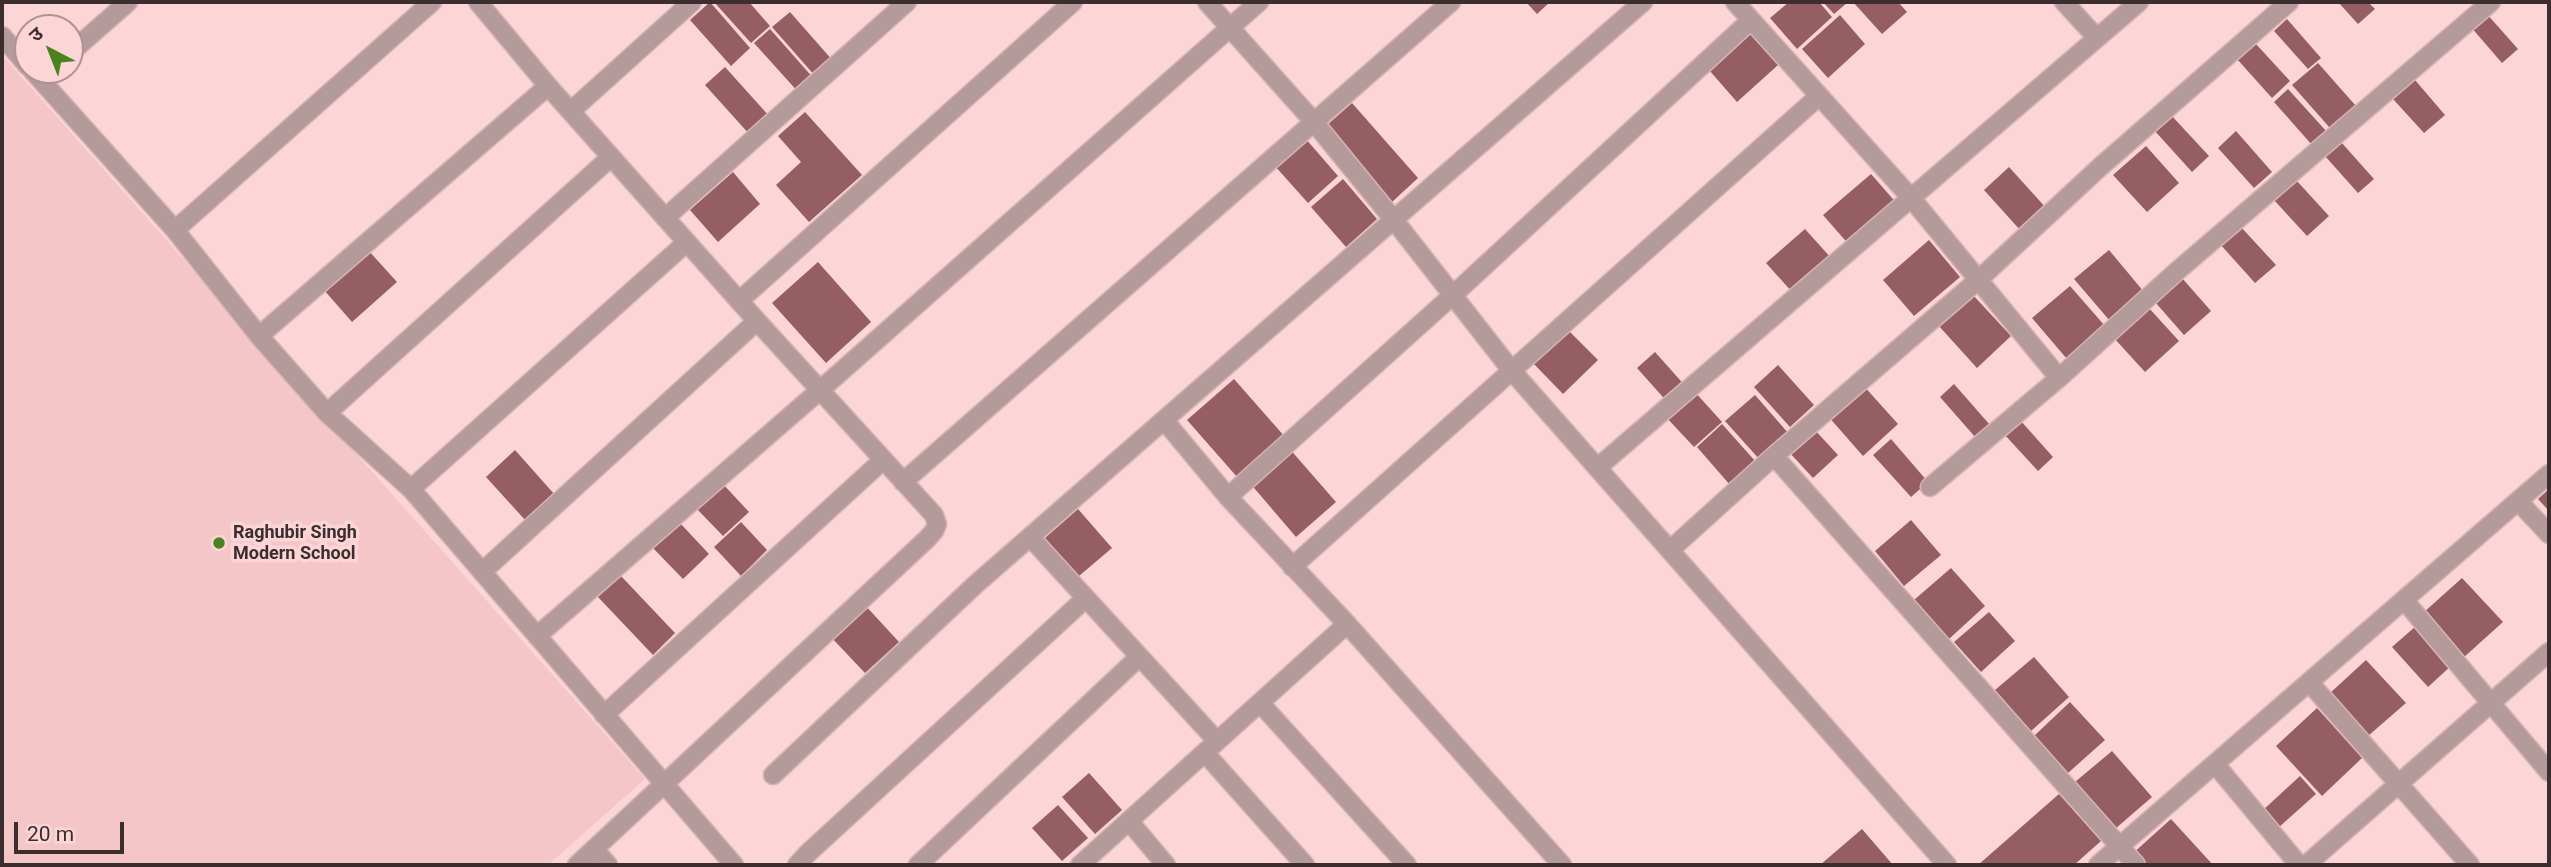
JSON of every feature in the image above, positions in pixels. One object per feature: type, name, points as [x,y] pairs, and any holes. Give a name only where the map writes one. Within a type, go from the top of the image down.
[{"type":"street","points":[[84,41],[128,2]]},
{"type":"street","points":[[175,230],[432,2]]},
{"type":"street","points":[[478,2],[665,218],[934,515],[937,524],[934,531],[577,865]]},
{"type":"street","points":[[571,111],[692,2]]},
{"type":"street","points":[[665,218],[907,2]]},
{"type":"street","points":[[739,301],[1073,2]]},
{"type":"street","points":[[1207,2],[1314,122],[1394,219],[1511,371],[1947,865]]},
{"type":"street","points":[[537,636],[1259,2]]},
{"type":"street","points":[[903,482],[1451,2]]},
{"type":"street","points":[[774,775],[976,584],[1643,2]]},
{"type":"street","points":[[1735,2],[1912,199],[2059,378]]},
{"type":"street","points":[[2064,2],[2096,37]]},
{"type":"street","points":[[1597,468],[2139,2]]},
{"type":"street","points":[[1671,550],[2288,2]]},
{"type":"street","points":[[1930,487],[2491,2]]},
{"type":"street","points":[[1228,497],[1453,295],[1751,20]]},
{"type":"street","points":[[49,84],[327,413],[411,489],[734,865]]},
{"type":"street","points":[[260,336],[548,86]]},
{"type":"street","points":[[1292,567],[1819,96]]},
{"type":"street","points":[[327,413],[611,157]]},
{"type":"street","points":[[411,489],[687,242]]},
{"type":"street","points":[[482,572],[757,321]]},
{"type":"street","points":[[1164,421],[1228,497],[1347,624],[1562,865]]},
{"type":"street","points":[[1774,456],[2136,865]]},
{"type":"street","points":[[604,715],[883,460]]},
{"type":"street","points":[[2098,865],[2549,474]]},
{"type":"street","points":[[2518,501],[2549,534]]},
{"type":"street","points":[[1030,537],[1139,657],[1305,865]]},
{"type":"street","points":[[797,865],[1086,598]]},
{"type":"street","points":[[2404,600],[2549,772]]},
{"type":"street","points":[[1080,865],[1347,624]]},
{"type":"street","points":[[2306,865],[2549,652]]},
{"type":"street","points":[[918,865],[1139,657]]},
{"type":"street","points":[[2309,682],[2470,865]]},
{"type":"street","points":[[1260,703],[1407,865]]},
{"type":"street","points":[[2215,764],[2299,865]]},
{"type":"street","points":[[1129,821],[1166,865]]},
{"type":"street","points":[[594,849],[608,865]]},
{"type":"shaded area","name":"Raghubir Singh Modern School","points":[[2,55],[14,69],[14,84],[28,84],[645,779],[548,865],[2,865]]},
{"type":"building","points":[[710,2],[750,48],[731,66],[690,20]]},
{"type":"building","points":[[714,2],[749,2],[770,26],[751,43]]},
{"type":"building","points":[[1526,2],[1550,2],[1537,14]]},
{"type":"building","points":[[1789,2],[1819,2],[1832,17],[1797,49],[1770,18]]},
{"type":"building","points":[[1823,2],[1848,2],[1834,14]]},
{"type":"building","points":[[1853,2],[1898,2],[1907,12],[1882,34]]},
{"type":"building","points":[[2338,2],[2368,2],[2375,9],[2358,24]]},
{"type":"building","points":[[790,12],[834,62],[816,77],[772,27]]},
{"type":"building","points":[[2486,13],[2518,49],[2502,63],[2470,26]]},
{"type":"building","points":[[1840,15],[1865,44],[1828,78],[1802,49]]},
{"type":"building","points":[[2287,19],[2321,58],[2308,69],[2274,31]]},
{"type":"building","points":[[770,29],[815,80],[800,94],[754,43]]},
{"type":"building","points":[[1750,34],[1778,65],[1737,102],[1709,70]]},
{"type":"building","points":[[2255,43],[2290,81],[2272,98],[2237,59]]},
{"type":"building","points":[[2318,63],[2356,106],[2330,128],[2292,85]]},
{"type":"building","points":[[725,67],[770,117],[750,135],[705,85]]},
{"type":"building","points":[[2415,80],[2445,115],[2424,133],[2393,99]]},
{"type":"building","points":[[2288,89],[2327,132],[2312,145],[2274,102]]},
{"type":"building","points":[[1352,103],[1418,178],[1392,202],[1326,126]]},
{"type":"building","points":[[805,112],[862,175],[809,222],[776,185],[801,162],[778,136]]},
{"type":"building","points":[[2171,115],[2209,156],[2192,172],[2154,130]]},
{"type":"building","points":[[2236,131],[2272,172],[2254,188],[2218,148]]},
{"type":"building","points":[[1305,138],[1338,176],[1308,203],[1274,165]]},
{"type":"building","points":[[2341,142],[2374,179],[2358,193],[2325,156]]},
{"type":"building","points":[[2146,146],[2179,183],[2147,212],[2113,175]]},
{"type":"building","points":[[2009,167],[2047,209],[2021,231],[1984,190]]},
{"type":"building","points":[[733,172],[760,204],[718,242],[690,210]]},
{"type":"building","points":[[1871,174],[1899,206],[1851,247],[1823,215]]},
{"type":"building","points":[[1343,179],[1377,219],[1346,247],[1311,207]]},
{"type":"building","points":[[2296,180],[2329,216],[2307,236],[2274,200]]},
{"type":"building","points":[[2240,226],[2276,265],[2255,283],[2220,244]]},
{"type":"building","points":[[1805,229],[1832,259],[1793,293],[1766,263]]},
{"type":"building","points":[[1929,240],[1960,277],[1914,316],[1883,280]]},
{"type":"building","points":[[368,250],[397,282],[352,322],[324,290]]},
{"type":"building","points":[[2109,250],[2144,292],[2110,321],[2074,279]]},
{"type":"building","points":[[818,262],[871,322],[826,363],[772,303]]},
{"type":"building","points":[[2182,278],[2211,311],[2184,335],[2155,302]]},
{"type":"building","points":[[2070,286],[2105,326],[2067,359],[2032,318]]},
{"type":"building","points":[[1972,294],[2011,336],[1977,368],[1938,325]]},
{"type":"building","points":[[2148,307],[2179,341],[2145,372],[2114,338]]},
{"type":"building","points":[[1568,330],[1598,360],[1563,394],[1533,363]]},
{"type":"building","points":[[1655,352],[1688,389],[1670,405],[1637,368]]},
{"type":"building","points":[[1778,365],[1814,405],[1790,427],[1754,387]]},
{"type":"building","points":[[1234,379],[1285,437],[1238,478],[1187,420]]},
{"type":"building","points":[[1862,384],[1898,424],[1863,456],[1827,415]]},
{"type":"building","points":[[1954,384],[1990,425],[1976,438],[1940,397]]},
{"type":"building","points":[[1694,391],[1722,422],[1694,447],[1665,416]]},
{"type":"building","points":[[1755,395],[1789,434],[1760,460],[1725,421]]},
{"type":"building","points":[[2020,420],[2053,457],[2038,471],[2004,434]]},
{"type":"building","points":[[1722,424],[1756,462],[1730,485],[1697,447]]},
{"type":"building","points":[[1813,428],[1838,455],[1813,478],[1788,451]]},
{"type":"building","points":[[1891,439],[1928,482],[1911,497],[1873,455]]},
{"type":"building","points":[[1288,447],[1336,502],[1296,537],[1249,482]]},
{"type":"building","points":[[515,450],[555,495],[526,521],[486,477]]},
{"type":"building","points":[[722,483],[749,512],[723,536],[696,508]]},
{"type":"building","points":[[2549,489],[2549,511],[2538,499]]},
{"type":"building","points":[[1078,509],[1112,548],[1079,576],[1045,538]]},
{"type":"building","points":[[1911,520],[1941,555],[1904,586],[1875,551]]},
{"type":"building","points":[[679,522],[709,554],[683,579],[652,547]]},
{"type":"building","points":[[741,522],[767,550],[741,576],[714,547]]},
{"type":"building","points":[[1951,568],[1985,606],[1949,639],[1914,600]]},
{"type":"building","points":[[621,576],[675,633],[653,655],[598,597]]},
{"type":"building","points":[[2462,578],[2503,622],[2463,658],[2423,613]]},
{"type":"building","points":[[863,603],[899,642],[865,673],[829,635]]},
{"type":"building","points":[[1989,612],[2015,641],[1981,672],[1954,642]]},
{"type":"building","points":[[2416,626],[2452,665],[2428,687],[2392,647]]},
{"type":"building","points":[[2034,657],[2069,697],[2031,731],[1995,690]]},
{"type":"building","points":[[2366,660],[2406,703],[2368,736],[2329,694]]},
{"type":"building","points":[[2070,702],[2105,740],[2068,773],[2034,736]]},
{"type":"building","points":[[2317,708],[2362,758],[2322,796],[2276,746]]},
{"type":"building","points":[[2112,751],[2152,797],[2115,829],[2075,782]]},
{"type":"building","points":[[1089,773],[1122,810],[1095,834],[1062,797]]},
{"type":"building","points":[[2300,776],[2316,794],[2278,828],[2262,811]]},
{"type":"building","points":[[2059,794],[2101,841],[2074,865],[1978,865]]},
{"type":"building","points":[[1058,805],[1088,838],[1062,861],[1032,828]]},
{"type":"building","points":[[2171,819],[2213,865],[2141,865],[2131,855]]},
{"type":"building","points":[[1862,829],[1893,865],[1820,865]]},
{"type":"place","name":"Raghubir Singh Modern School","points":[[219,543]]}]
